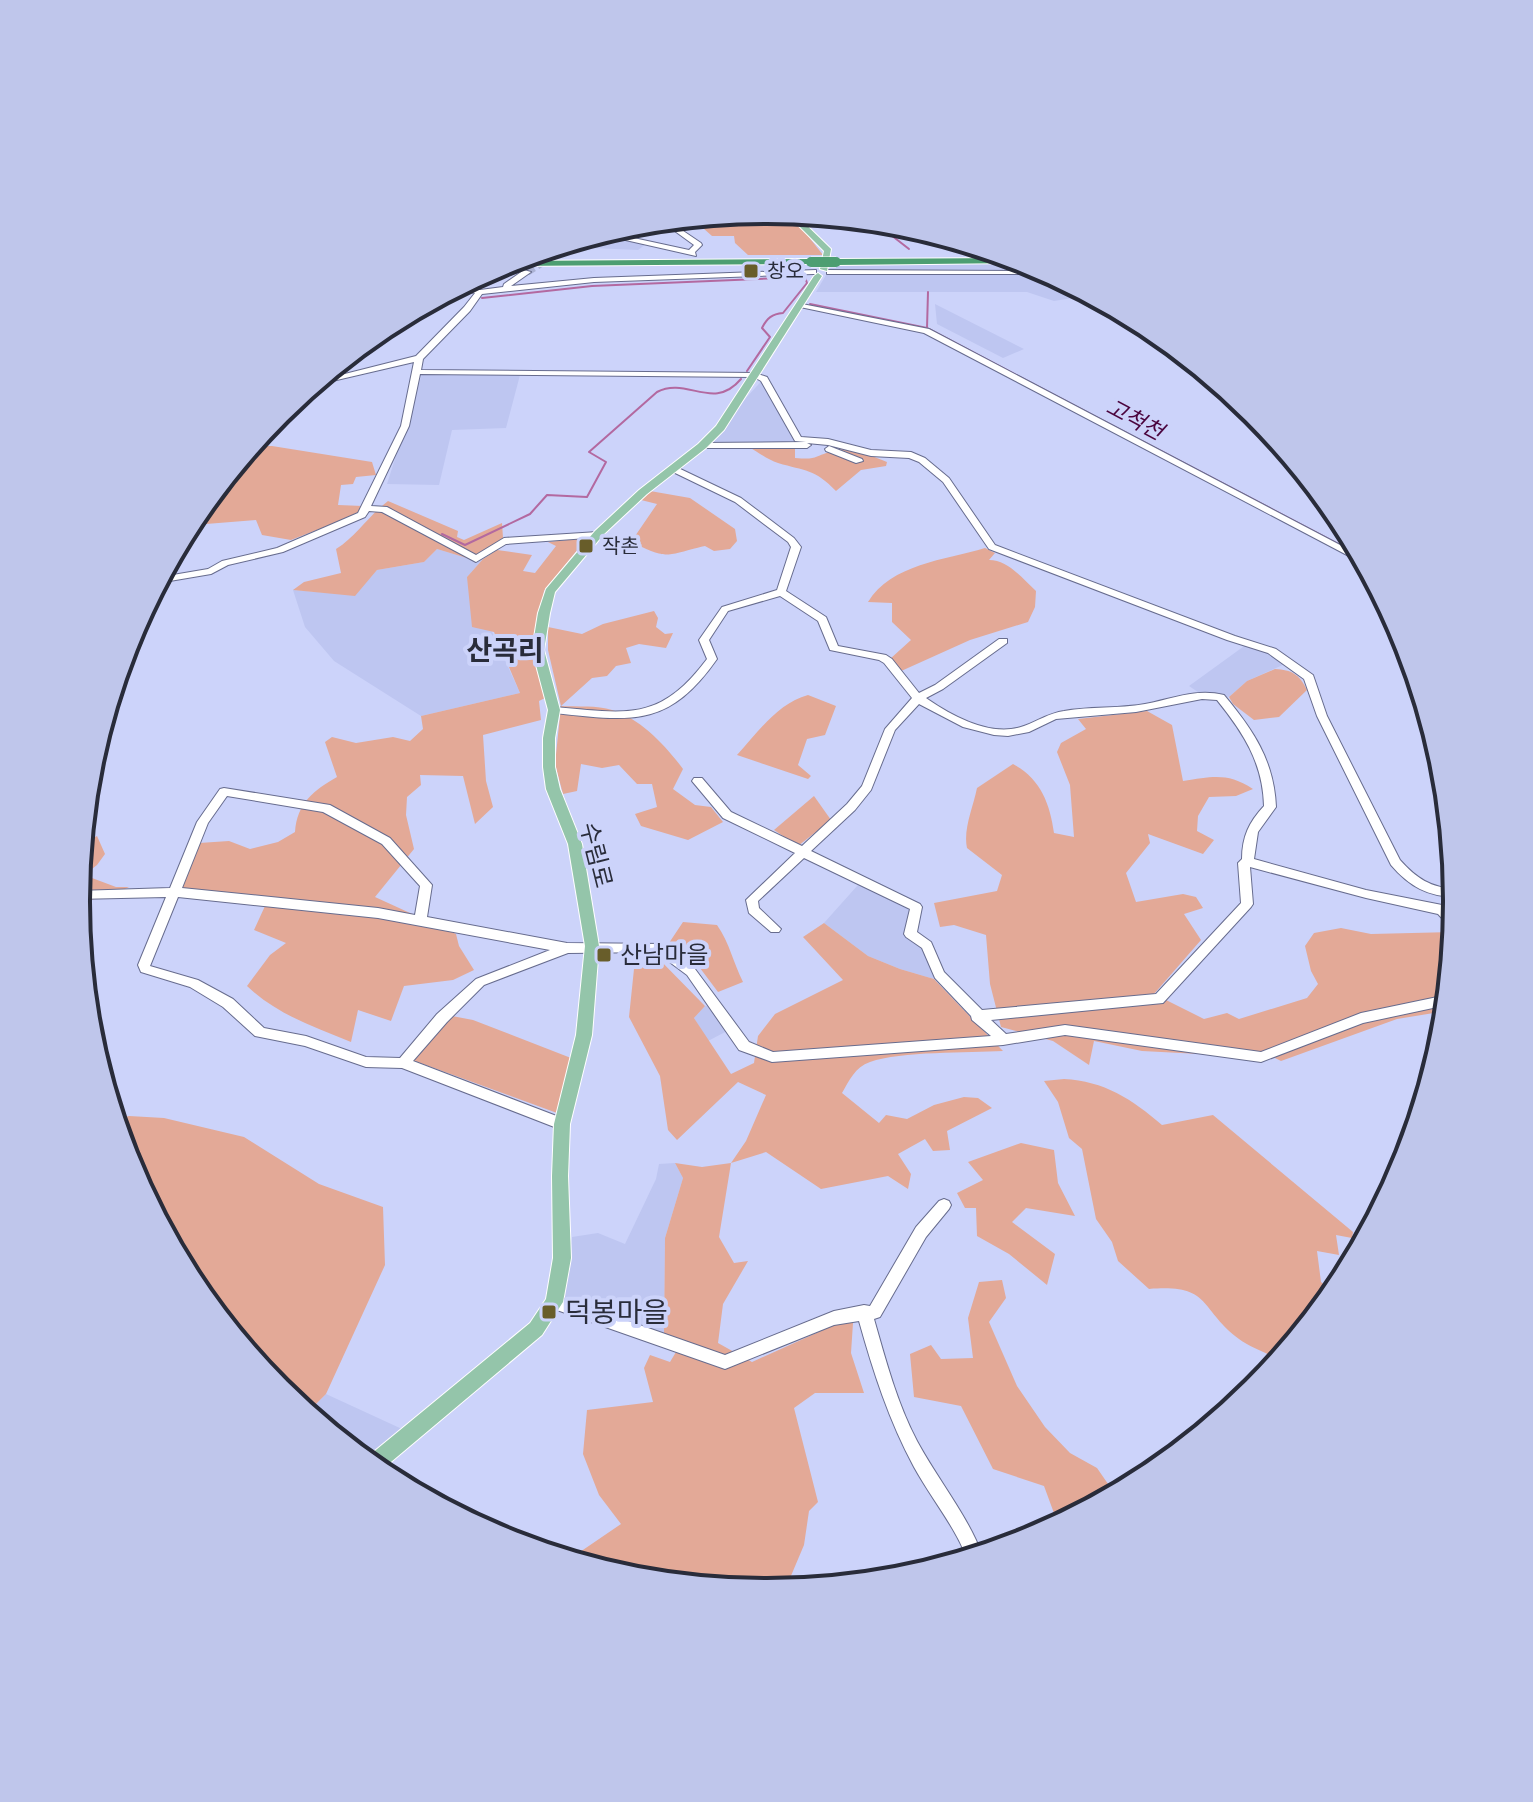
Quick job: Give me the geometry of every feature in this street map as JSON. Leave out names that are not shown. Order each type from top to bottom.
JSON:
[{"type":"highway","points":[[569,254],[818,268]]},
{"type":"highway","points":[[540,264],[818,268],[836,260],[978,258]]},
{"type":"highway","points":[[550,260],[629,259]]},
{"type":"highway","points":[[836,260],[986,261]]},
{"type":"highway","points":[[527,269],[618,263]]},
{"type":"main road","points":[[806,226],[828,251],[818,268]]},
{"type":"main road","name":"수림로","points":[[383,1457],[536,1329],[554,1302],[562,1258],[562,1124],[584,1035],[591,987],[592,946],[575,844],[553,789],[549,767],[549,738],[554,710],[538,650],[550,591],[598,535],[643,492],[720,428],[800,305],[818,268]]},
{"type":"street","points":[[628,239],[692,253],[698,245],[677,230]]},
{"type":"street","points":[[474,291],[693,271],[818,268],[1015,272]]},
{"type":"street","points":[[507,290],[507,286],[527,272]]},
{"type":"street","points":[[337,378],[419,358],[480,292]]},
{"type":"street","points":[[800,305],[926,331],[1345,551]]},
{"type":"street","points":[[176,572],[211,571],[225,563],[280,550],[362,515],[405,426],[419,358]]},
{"type":"street","points":[[418,372],[755,375],[764,379],[795,437],[853,451],[911,455],[922,460],[946,480],[992,547],[1231,638],[1261,646],[1294,664],[1309,677],[1322,716],[1395,862],[1411,880],[1425,889],[1443,893]]},
{"type":"street","points":[[702,446],[827,444],[859,461]]},
{"type":"street","points":[[674,469],[738,500],[791,540],[796,547],[781,592]]},
{"type":"street","points":[[366,508],[384,509],[476,559],[504,541],[598,535]]},
{"type":"street","points":[[781,592],[822,619],[834,648],[882,657],[918,698],[963,724],[996,731],[1021,731],[1056,716],[1125,712],[1206,694],[1220,697],[1264,758],[1271,783],[1270,807],[1256,822],[1247,840],[1248,862],[1443,911]]},
{"type":"street","points":[[554,710],[631,717],[681,698],[712,659],[704,640],[725,609],[781,592]]},
{"type":"street","points":[[775,929],[753,910],[752,900],[799,852],[835,822],[867,787],[890,729],[918,698],[939,687],[1003,641]]},
{"type":"street","points":[[698,781],[727,815],[916,907],[910,934],[927,945],[939,975],[1003,1040]]},
{"type":"street","points":[[420,921],[426,885],[386,841],[326,808],[224,792],[203,822],[144,965],[145,969],[194,983],[228,1003],[260,1032],[306,1041],[366,1062],[403,1063],[562,1124]]},
{"type":"street","points":[[977,1016],[1159,999],[1247,904],[1244,863]]},
{"type":"street","points":[[90,895],[175,892],[378,913],[567,948],[659,947],[691,972],[744,1046],[772,1057],[1003,1040],[1065,1030],[1261,1057],[1361,1018],[1435,1003]]},
{"type":"street","points":[[403,1063],[442,1018],[480,982],[567,948]]},
{"type":"street","points":[[554,1302],[725,1362],[834,1318],[875,1312],[921,1232],[944,1205]]},
{"type":"street","points":[[864,1312],[885,1390],[921,1464],[970,1546]]},
{"type":"shaded area","points":[[766,224],[801,226],[823,255],[748,255],[735,243],[734,236],[712,236],[703,228]]},
{"type":"shaded area","points":[[625,239],[646,244],[638,250],[591,248]]},
{"type":"shaded area","points":[[833,263],[994,264],[1073,298],[1054,301],[1027,292],[816,292]]},
{"type":"shaded area","points":[[935,304],[1024,349],[1003,358],[937,324]]},
{"type":"shaded area","points":[[422,374],[520,375],[506,428],[452,430],[439,485],[387,484]]},
{"type":"shaded area","points":[[767,375],[798,443],[713,442],[746,398]]},
{"type":"shaded area","points":[[266,446],[372,462],[376,475],[356,477],[353,484],[341,485],[338,505],[363,506],[358,514],[291,540],[262,535],[256,520],[204,526]]},
{"type":"shaded area","points":[[749,447],[795,447],[795,458],[802,459],[846,449],[887,462],[886,466],[861,470],[836,491],[816,475],[774,462]]},
{"type":"shaded area","points":[[650,491],[690,498],[735,529],[737,541],[730,549],[714,551],[705,546],[675,554],[661,554],[631,542],[657,504],[641,500]]},
{"type":"shaded area","points":[[388,501],[458,531],[457,537],[464,540],[502,523],[503,538],[470,559],[437,549],[424,562],[377,570],[355,596],[293,590],[304,582],[341,573],[336,549]]},
{"type":"shaded area","points":[[587,538],[544,591],[534,655],[545,698],[539,701],[541,720],[483,735],[486,781],[493,807],[475,824],[463,776],[420,775],[421,785],[407,797],[406,815],[414,849],[375,897],[456,934],[459,946],[474,970],[453,980],[404,986],[391,1021],[358,1010],[351,1042],[296,1019],[258,996],[247,986],[270,955],[286,943],[254,930],[265,906],[173,886],[199,843],[229,841],[250,849],[278,842],[295,832],[299,813],[308,798],[337,777],[325,742],[332,737],[356,743],[393,737],[410,741],[423,729],[421,716],[520,693],[494,632],[472,627],[467,577],[483,559],[497,550],[532,555],[523,571],[535,573],[556,546],[548,542]]},
{"type":"shaded area","points":[[985,548],[995,553],[989,560],[1009,566],[1036,591],[1035,607],[1028,622],[970,640],[899,672],[890,659],[911,640],[892,622],[892,603],[868,602],[878,589],[905,571]]},
{"type":"shaded area","points":[[437,549],[470,559],[483,559],[467,577],[520,693],[421,716],[334,661],[305,627],[293,590],[355,595],[377,570],[424,562]]},
{"type":"shaded area","points":[[654,611],[658,618],[656,627],[665,634],[673,633],[666,648],[639,644],[626,648],[631,663],[616,666],[607,676],[592,678],[561,706],[548,650],[548,627],[582,634],[603,624]]},
{"type":"shaded area","points":[[1247,644],[1267,650],[1287,663],[1247,681],[1229,697],[1198,692],[1189,686]]},
{"type":"shaded area","points":[[1275,669],[1294,674],[1307,690],[1279,717],[1254,720],[1233,704],[1229,697],[1247,681]]},
{"type":"shaded area","points":[[808,695],[836,706],[825,735],[807,739],[798,765],[811,776],[808,779],[737,755],[778,711]]},
{"type":"shaded area","points":[[561,706],[606,708],[633,719],[660,742],[683,769],[673,789],[695,805],[711,807],[723,822],[688,840],[641,826],[635,814],[657,807],[652,784],[637,784],[619,765],[602,768],[581,764],[577,791],[563,794],[555,764]]},
{"type":"shaded area","points":[[1147,711],[1172,725],[1183,781],[1227,778],[1253,789],[1236,796],[1209,797],[1198,816],[1197,831],[1214,840],[1203,854],[1148,834],[1150,843],[1126,873],[1136,902],[1183,894],[1196,897],[1203,908],[1184,914],[1201,940],[1154,994],[1204,1019],[1227,1013],[1239,1019],[1307,998],[1318,984],[1311,971],[1305,946],[1314,933],[1341,928],[1371,934],[1442,932],[1433,1013],[1397,1019],[1281,1061],[1275,1058],[1142,1051],[1094,1041],[1089,1065],[1053,1041],[1001,1027],[990,984],[986,935],[954,925],[940,927],[934,903],[997,891],[1002,875],[967,848],[967,826],[977,788],[1013,764],[1030,776],[1042,792],[1054,833],[1074,837],[1070,785],[1057,752],[1061,743],[1086,729],[1078,719]]},
{"type":"shaded area","points":[[814,796],[831,820],[798,846],[774,830]]},
{"type":"shaded area","points":[[97,836],[105,854],[91,870],[91,857],[93,838]]},
{"type":"shaded area","points":[[91,877],[116,887],[129,887],[108,897],[90,900]]},
{"type":"shaded area","points":[[858,885],[913,907],[908,937],[926,947],[934,979],[868,956],[824,923]]},
{"type":"shaded area","points":[[683,922],[717,925],[743,982],[718,992],[700,968],[667,946]]},
{"type":"shaded area","points":[[824,923],[868,956],[934,979],[1003,1051],[883,1058],[865,1064],[850,1079],[842,1093],[879,1123],[886,1115],[907,1119],[934,1105],[964,1097],[978,1098],[992,1108],[947,1131],[950,1150],[933,1151],[925,1139],[898,1154],[911,1174],[908,1189],[888,1176],[821,1189],[766,1152],[731,1163],[746,1141],[766,1095],[738,1082],[677,1140],[668,1130],[660,1076],[629,1017],[634,969],[655,955],[705,1006],[694,1018],[731,1074],[754,1063],[758,1036],[775,1014],[843,980],[803,937]]},
{"type":"shaded area","points":[[711,1005],[729,1030],[708,1041],[694,1018],[705,1006]]},
{"type":"shaded area","points":[[452,1016],[473,1020],[571,1058],[557,1113],[412,1060]]},
{"type":"shaded area","points":[[1064,1079],[1092,1083],[1117,1093],[1162,1125],[1213,1115],[1353,1232],[1352,1238],[1336,1235],[1339,1255],[1317,1251],[1324,1284],[1268,1354],[1239,1339],[1194,1294],[1169,1288],[1149,1289],[1118,1261],[1112,1242],[1096,1219],[1082,1149],[1069,1138],[1058,1102],[1044,1081]]},
{"type":"shaded area","points":[[126,1117],[164,1118],[244,1137],[319,1184],[383,1207],[385,1265],[326,1394],[315,1405],[258,1347],[204,1277],[160,1200]]},
{"type":"shaded area","points":[[1021,1143],[1054,1150],[1058,1183],[1075,1216],[1026,1208],[1012,1222],[1055,1254],[1047,1285],[1009,1254],[977,1236],[976,1208],[965,1208],[957,1193],[983,1180],[968,1162]]},
{"type":"shaded area","points":[[675,1163],[683,1178],[665,1238],[664,1335],[562,1301],[572,1237],[598,1233],[625,1244],[656,1179],[659,1164]]},
{"type":"shaded area","points":[[675,1163],[702,1167],[731,1163],[719,1237],[734,1263],[748,1261],[723,1304],[718,1343],[752,1362],[843,1321],[853,1323],[851,1353],[864,1393],[815,1393],[794,1408],[818,1502],[809,1511],[804,1545],[791,1577],[678,1572],[581,1551],[621,1524],[599,1495],[583,1454],[587,1410],[653,1402],[644,1368],[650,1355],[670,1362],[682,1342],[664,1335],[665,1238],[683,1178]]},
{"type":"shaded area","points":[[1002,1280],[1006,1298],[989,1322],[1017,1386],[1045,1427],[1070,1453],[1097,1468],[1109,1485],[1054,1513],[1044,1486],[993,1469],[961,1406],[914,1397],[910,1354],[931,1345],[941,1359],[973,1358],[968,1318],[979,1282]]},
{"type":"shaded area","points":[[326,1394],[402,1429],[375,1452],[315,1405]]},
{"type":"waterway","points":[[892,236],[909,249]]},
{"type":"waterway","points":[[482,298],[592,286],[805,277],[807,283],[783,313],[768,319],[762,328],[770,337],[747,371]]},
{"type":"waterway","name":"고척천","points":[[927,328],[928,292]]},
{"type":"waterway","points":[[810,304],[927,328]]},
{"type":"waterway","name":"고척천","points":[[927,328],[1342,546]]},
{"type":"waterway","points":[[442,534],[465,545],[530,514],[547,495],[587,497],[606,462],[589,452],[657,392],[679,388],[720,393],[741,379]]},
{"type":"tunnel","points":[[527,272],[541,263]]},
{"type":"place","name":"창오","points":[[751,271]]},
{"type":"place","name":"작촌","points":[[586,546]]},
{"type":"place","name":"산남마을","points":[[604,955]]},
{"type":"place","name":"덕봉마을","points":[[549,1312]]},
{"type":"district","name":"산곡리","points":[[505,650]]}]
